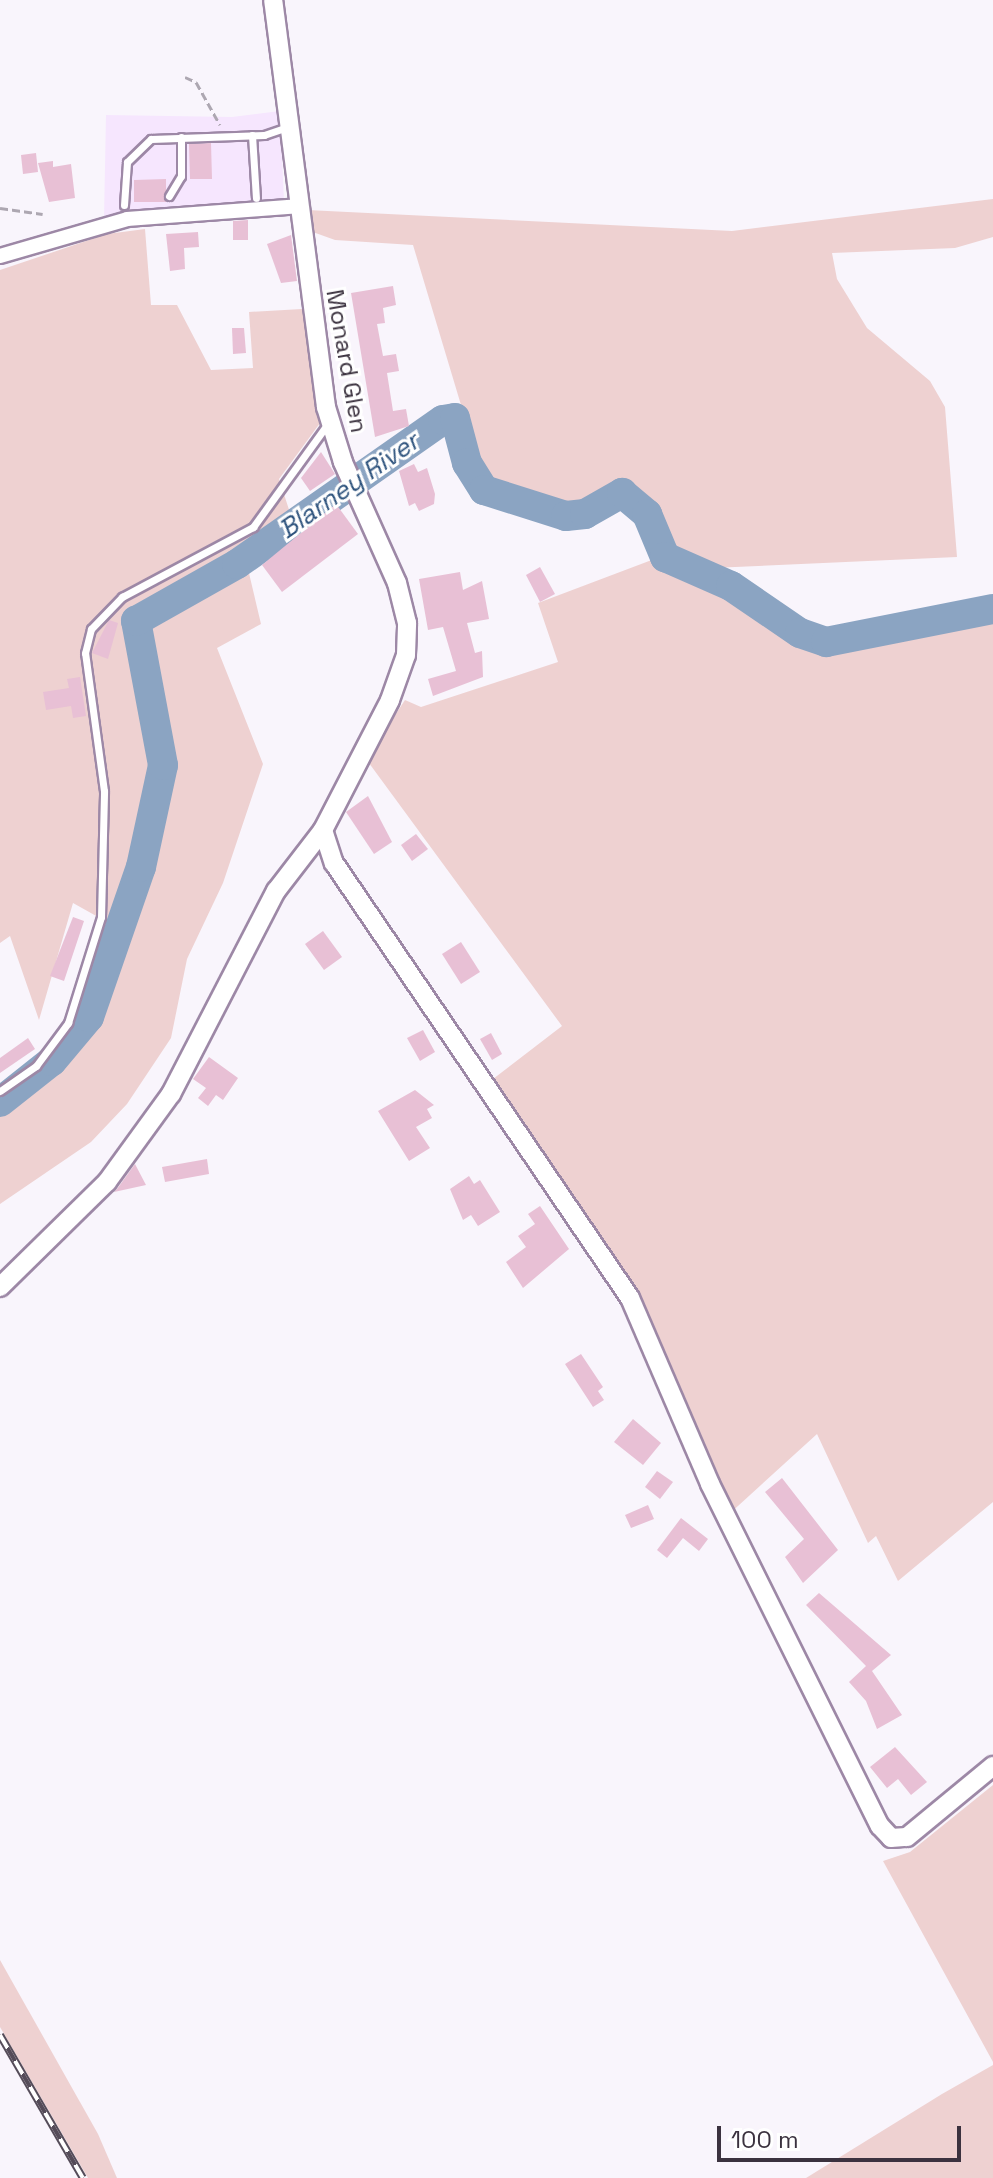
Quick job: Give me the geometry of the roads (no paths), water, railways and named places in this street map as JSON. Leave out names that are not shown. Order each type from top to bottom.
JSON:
[{"type":"street","name":"Monard Glen","points":[[0,1287],[107,1182],[171,1094],[276,891],[323,830],[390,700],[406,655],[406,614],[343,462],[330,420],[298,206],[273,0]]},
{"type":"street","points":[[0,256],[127,219],[298,206]]},
{"type":"street","points":[[323,830],[334,863],[630,1298],[710,1484],[880,1826],[891,1838],[907,1837],[993,1766]]},
{"type":"lane","points":[[124,205],[123,178],[133,153],[151,139],[252,135],[289,127]]},
{"type":"lane","points":[[252,135],[256,198]]},
{"type":"lane","points":[[169,196],[181,176],[181,137]]},
{"type":"lane","points":[[0,1091],[36,1066],[68,1023],[101,917],[104,791],[86,663],[91,629],[122,597],[253,527],[330,420]]},
{"type":"waterway","name":"Blarney River","points":[[0,1102],[52,1061],[89,1017],[141,867],[163,765],[136,621],[237,564],[443,420],[455,418],[467,463],[484,490],[566,516],[585,514],[622,493],[647,514],[665,557],[731,586],[800,633],[826,642],[993,609]]},
{"type":"railway","points":[[0,2035],[83,2178]]}]
